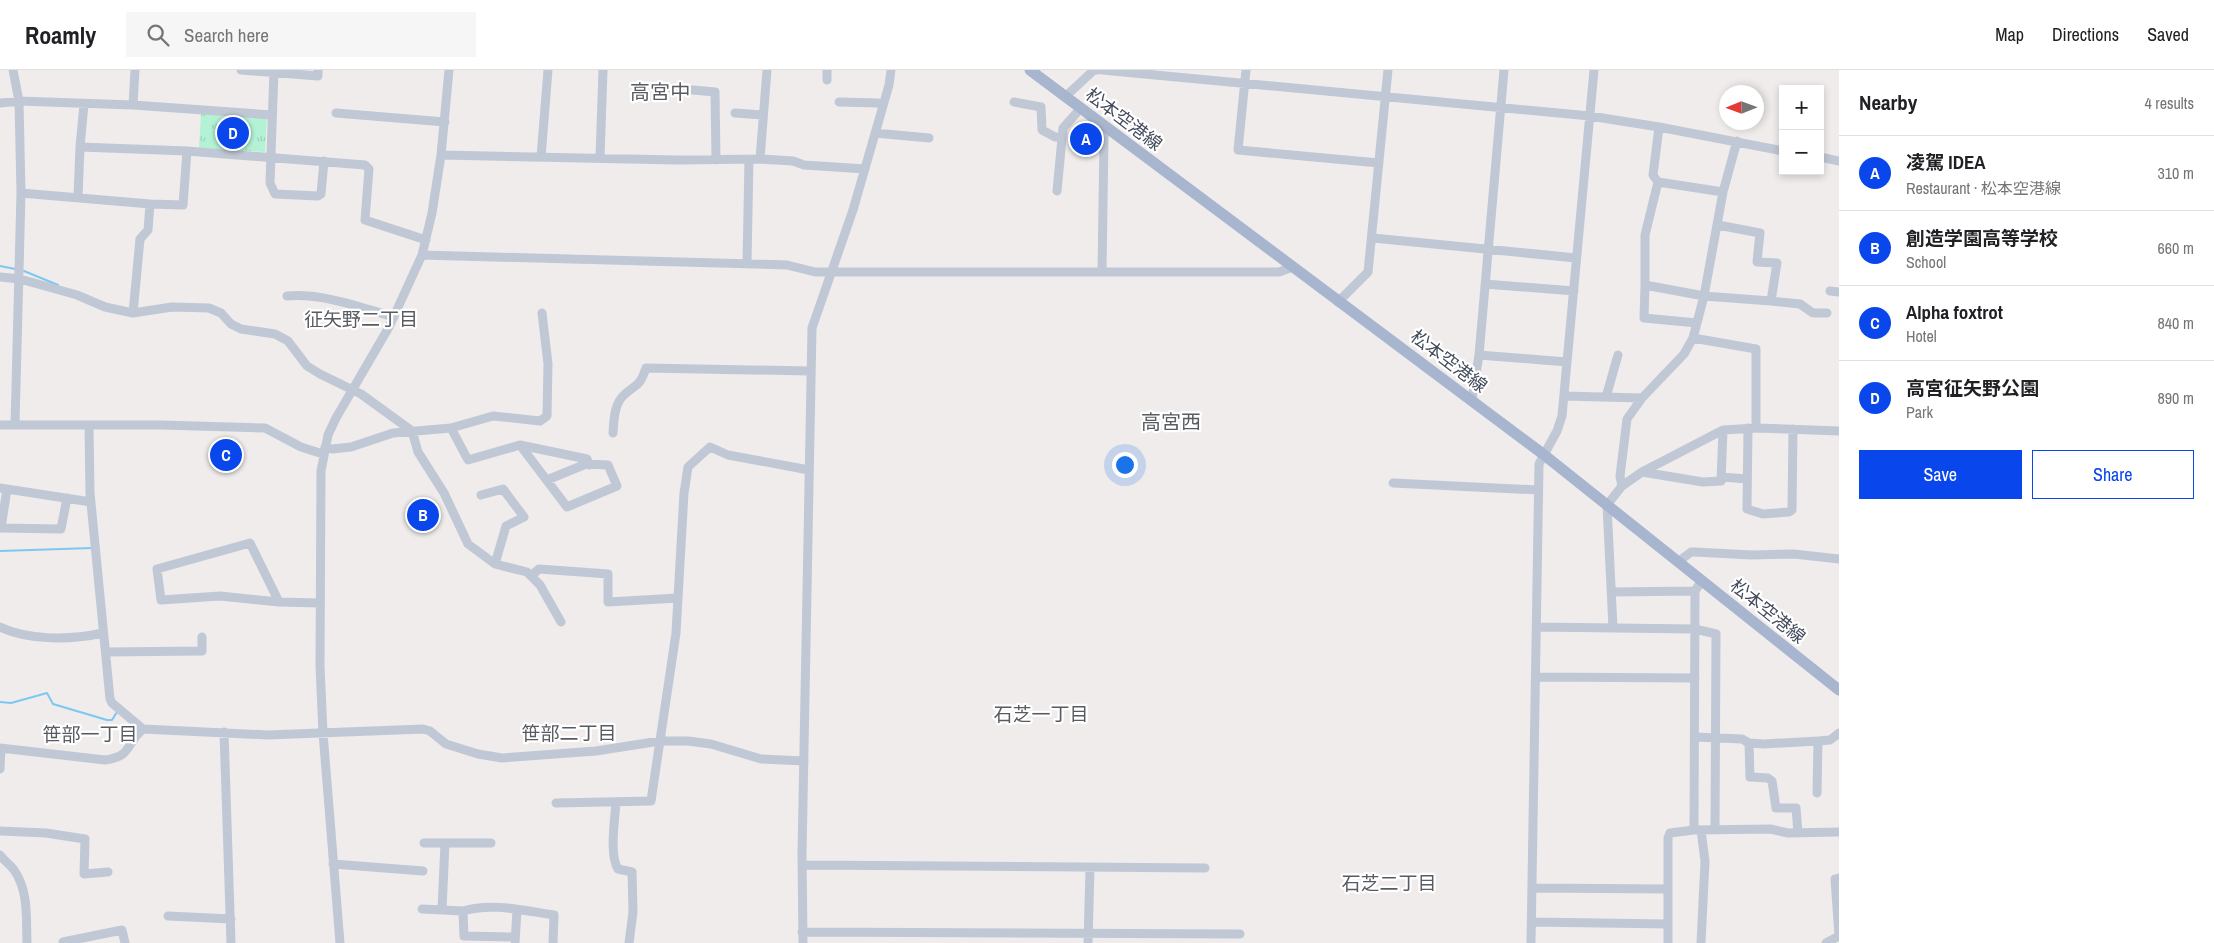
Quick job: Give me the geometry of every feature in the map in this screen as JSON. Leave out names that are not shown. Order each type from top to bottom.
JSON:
[{"type":"main road","name":"松本空港線","points":[[1030,70],[1338,302],[1472,399],[1839,690]]},
{"type":"street","points":[[13,70],[19,101],[21,193],[15,425]]},
{"type":"street","points":[[133,105],[135,70]]},
{"type":"street","points":[[241,70],[274,71],[318,76],[318,70]]},
{"type":"street","points":[[340,943],[323,733],[320,489],[324,450],[336,418],[394,317],[422,255],[441,155],[449,70]]},
{"type":"street","points":[[541,157],[548,70]]},
{"type":"street","points":[[600,158],[603,70]]},
{"type":"street","points":[[760,159],[767,70]]},
{"type":"street","points":[[827,70],[827,80]]},
{"type":"street","points":[[802,943],[812,328],[865,169],[891,70]]},
{"type":"street","points":[[1066,96],[1094,70],[1100,70],[1590,116],[1659,126],[1779,150]]},
{"type":"street","points":[[1246,70],[1238,150],[1379,163]]},
{"type":"street","points":[[1338,302],[1368,272],[1373,238],[1388,70]]},
{"type":"street","points":[[1472,399],[1479,356],[1504,70]]},
{"type":"street","points":[[1531,943],[1539,464],[1557,431],[1562,416],[1594,70]]},
{"type":"street","points":[[274,71],[270,183],[275,194],[320,194],[324,161]]},
{"type":"street","points":[[671,88],[715,92],[716,160]]},
{"type":"street","points":[[0,103],[19,101],[133,105],[272,115]]},
{"type":"street","points":[[839,102],[878,103]]},
{"type":"street","points":[[1014,102],[1041,107],[1042,130],[1054,137],[1062,137]]},
{"type":"street","points":[[78,197],[84,104]]},
{"type":"street","points":[[1058,191],[1063,128],[1081,108]]},
{"type":"street","points":[[336,113],[445,122]]},
{"type":"street","points":[[735,113],[763,115]]},
{"type":"street","points":[[1659,126],[1654,175],[1658,182],[1645,235],[1644,318],[1697,323]]},
{"type":"street","points":[[1102,272],[1104,137],[1106,128]]},
{"type":"street","points":[[876,133],[929,138]]},
{"type":"street","points":[[1622,486],[1620,476],[1628,419],[1642,398],[1684,354],[1693,338],[1704,296],[1723,192],[1737,141]]},
{"type":"street","points":[[80,147],[187,151],[365,165],[369,169],[365,220],[426,240]]},
{"type":"street","points":[[21,193],[183,205],[187,151]]},
{"type":"street","points":[[441,155],[716,160],[760,159],[793,161],[804,165],[865,169]]},
{"type":"street","points":[[747,263],[749,159]]},
{"type":"street","points":[[1824,159],[1839,161]]},
{"type":"street","points":[[1658,182],[1723,192]]},
{"type":"street","points":[[133,313],[140,239],[148,230],[150,204]]},
{"type":"street","points":[[1718,225],[1760,233],[1756,262],[1777,264],[1771,301]]},
{"type":"street","points":[[1373,238],[1576,258]]},
{"type":"street","points":[[422,255],[747,263],[787,265],[815,272],[1279,272],[1292,266]]},
{"type":"street","points":[[0,277],[20,280],[76,295],[105,307],[133,313],[172,307],[209,308],[221,313],[231,324],[241,329],[274,334],[288,341],[307,366],[352,390],[412,431],[418,452],[444,493],[468,544],[494,564],[527,572],[545,592],[561,622]]},
{"type":"street","points":[[1485,284],[1574,291]]},
{"type":"street","points":[[1645,285],[1704,296],[1800,304],[1813,313],[1828,312]]},
{"type":"street","points":[[287,296],[298,295],[331,300],[394,317]]},
{"type":"street","points":[[0,425],[161,425],[264,428],[301,446],[324,450],[351,447],[393,433],[451,428],[493,416],[540,421],[547,416],[548,364],[542,314]]},
{"type":"street","points":[[1693,338],[1756,349],[1747,479],[1747,509],[1763,514],[1789,512],[1792,510],[1793,429]]},
{"type":"street","points":[[1606,397],[1618,355]]},
{"type":"street","points":[[1479,356],[1567,362]]},
{"type":"street","points":[[612,433],[616,406],[623,395],[637,386],[646,368],[810,371]]},
{"type":"street","points":[[1564,396],[1642,398]]},
{"type":"street","points":[[89,426],[91,502],[110,699],[112,703],[143,729],[268,735],[423,729],[430,731],[446,744],[478,754],[502,758],[596,751],[660,741],[688,741],[711,744],[761,759],[804,761]]},
{"type":"street","points":[[451,428],[468,460],[520,445],[587,458],[589,465]]},
{"type":"street","points":[[1613,628],[1608,506],[1622,486],[1642,472],[1722,430],[1752,428],[1839,431]]},
{"type":"street","points":[[1642,472],[1703,482],[1721,481],[1722,430]]},
{"type":"street","points":[[520,445],[567,507],[617,486],[608,465],[589,465],[547,480]]},
{"type":"street","points":[[556,803],[651,801],[676,633],[684,493],[688,467],[710,447],[728,455],[809,470]]},
{"type":"street","points":[[1722,477],[1747,479]]},
{"type":"street","points":[[1393,483],[1538,490]]},
{"type":"street","points":[[67,498],[61,529],[1,528],[3,489],[67,498],[91,502]]},
{"type":"street","points":[[481,495],[503,489],[524,517],[506,526],[494,564]]},
{"type":"street","points":[[279,602],[250,542],[157,569],[161,600],[220,596],[279,602],[320,603]]},
{"type":"street","points":[[1678,562],[1691,552],[1751,555],[1794,554],[1839,559]]},
{"type":"street","points":[[531,576],[539,569],[608,574],[608,602],[678,598]]},
{"type":"street","points":[[1701,943],[1704,861],[1698,830],[1694,737],[1694,629],[1695,591],[1702,580]]},
{"type":"street","points":[[1611,592],[1695,591]]},
{"type":"street","points":[[0,627],[11,632],[38,637],[86,636],[103,633]]},
{"type":"street","points":[[1536,627],[1694,629],[1716,634],[1715,830]]},
{"type":"street","points":[[106,652],[202,651],[202,637]]},
{"type":"street","points":[[1536,677],[1694,678]]},
{"type":"street","points":[[0,770],[1,748],[105,760],[119,758],[127,751],[143,729]]},
{"type":"street","points":[[224,732],[231,943]]},
{"type":"street","points":[[1694,737],[1742,738],[1748,743],[1764,744],[1830,740],[1839,733]]},
{"type":"street","points":[[1817,793],[1818,741]]},
{"type":"street","points":[[1748,743],[1750,777],[1768,778],[1772,781],[1776,808],[1796,808],[1798,833]]},
{"type":"street","points":[[616,802],[615,864],[618,869],[632,872],[633,912],[629,943]]},
{"type":"street","points":[[1668,943],[1668,838],[1670,833],[1698,830],[1770,829],[1798,833],[1839,832]]},
{"type":"street","points":[[0,831],[46,833],[85,839],[84,874],[108,872]]},
{"type":"street","points":[[424,843],[492,843]]},
{"type":"street","points":[[442,910],[445,843]]},
{"type":"street","points":[[0,856],[13,869],[20,882],[25,900],[26,943]]},
{"type":"street","points":[[333,864],[423,871]]},
{"type":"street","points":[[802,865],[1205,868]]},
{"type":"street","points":[[1088,943],[1090,868]]},
{"type":"street","points":[[1826,943],[1839,936],[1835,879],[1839,878]]},
{"type":"street","points":[[1532,888],[1668,889]]},
{"type":"street","points":[[422,909],[463,911],[476,907],[554,915],[553,943]]},
{"type":"street","points":[[463,911],[464,936],[515,940],[517,910]]},
{"type":"street","points":[[168,916],[231,919]]},
{"type":"street","points":[[1532,922],[1668,924]]},
{"type":"street","points":[[59,942],[122,930],[126,943]]},
{"type":"street","points":[[802,932],[1089,933],[1181,938],[1240,934]]},
{"type":"street","points":[[59,942],[74,943]]},
{"type":"green space","points":[[201,113],[267,117],[265,152],[199,148]]},
{"type":"waterway","points":[[0,266],[15,269]]},
{"type":"waterway","points":[[24,271],[58,285]]},
{"type":"waterway","points":[[0,551],[92,548]]},
{"type":"waterway","points":[[0,702],[11,703],[47,693],[53,704],[107,720],[112,720],[117,712]]},
{"type":"place","name":"高宮征矢野公園","points":[[233,133]]},
{"type":"place","name":"凌駕 IDEA","points":[[1086,139]]},
{"type":"place","name":"Alpha foxtrot","points":[[226,455]]},
{"type":"place","name":"創造学園高等学校","points":[[423,515]]},
{"type":"district","name":"高宮中","points":[[660,91]]},
{"type":"district","name":"征矢野二丁目","points":[[361,319]]},
{"type":"district","name":"高宮西","points":[[1171,421]]},
{"type":"district","name":"石芝一丁目","points":[[1041,714]]},
{"type":"district","name":"笹部二丁目","points":[[569,733]]},
{"type":"district","name":"笹部一丁目","points":[[90,734]]},
{"type":"district","name":"石芝二丁目","points":[[1389,883]]}]
